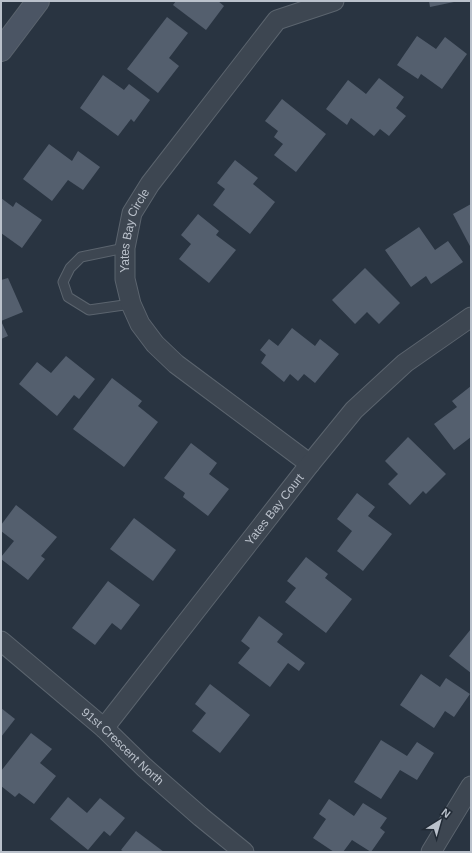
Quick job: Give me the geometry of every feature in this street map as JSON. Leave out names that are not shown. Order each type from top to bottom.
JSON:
[{"type":"main road","points":[[1,50],[38,1]]},
{"type":"street","name":"Yates Bay Circle","points":[[310,464],[176,364],[155,344],[140,324],[131,304],[125,279],[125,248],[132,213],[150,184],[277,20],[334,1]]},
{"type":"street","name":"Yates Bay Court","points":[[104,728],[310,464],[359,404],[406,363],[471,317]]},
{"type":"street","name":"91st Crescent North","points":[[1,641],[104,728],[144,767],[244,852]]},
{"type":"street","points":[[431,852],[471,786]]},
{"type":"lane","points":[[125,248],[81,257],[70,268],[63,282],[68,297],[89,310],[131,304]]},
{"type":"building","points":[[176,1],[218,1],[224,6],[206,30],[173,5]]},
{"type":"building","points":[[429,1],[454,1],[454,2],[430,7]]},
{"type":"building","points":[[167,17],[188,33],[169,58],[179,66],[158,93],[127,69]]},
{"type":"building","points":[[417,36],[436,49],[445,37],[467,54],[442,89],[421,74],[418,79],[397,65]]},
{"type":"building","points":[[103,75],[124,90],[129,84],[150,100],[134,122],[131,119],[118,136],[80,108]]},
{"type":"building","points":[[379,78],[404,97],[396,108],[406,116],[389,136],[380,129],[374,136],[351,118],[347,125],[326,109],[348,80],[366,94]]},
{"type":"building","points":[[282,99],[326,134],[296,172],[274,155],[283,144],[274,137],[278,131],[265,121]]},
{"type":"building","points":[[49,144],[72,161],[78,151],[100,167],[83,190],[68,180],[52,201],[23,179]]},
{"type":"building","points":[[235,160],[258,178],[253,184],[275,202],[250,234],[213,205],[225,189],[217,183]]},
{"type":"building","points":[[1,198],[13,207],[16,202],[42,220],[22,248],[1,233]]},
{"type":"building","points":[[471,204],[471,248],[453,214]]},
{"type":"building","points":[[198,214],[219,231],[216,235],[236,250],[209,283],[179,259],[191,244],[181,235]]},
{"type":"building","points":[[419,227],[435,250],[448,241],[463,262],[431,284],[426,276],[411,287],[385,250]]},
{"type":"building","points":[[365,268],[400,303],[379,324],[367,312],[355,324],[332,300]]},
{"type":"building","points":[[8,278],[23,312],[1,321],[1,280]]},
{"type":"building","points":[[1,321],[8,336],[1,339]]},
{"type":"building","points":[[292,328],[315,346],[320,339],[339,354],[315,383],[304,374],[298,381],[290,374],[284,382],[261,363],[266,355],[260,350],[269,339],[278,346]]},
{"type":"building","points":[[66,356],[95,379],[79,399],[74,395],[57,416],[19,384],[37,362],[51,373]]},
{"type":"building","points":[[112,378],[142,401],[138,406],[158,422],[124,467],[73,429]]},
{"type":"building","points":[[471,386],[471,437],[454,450],[434,424],[457,407],[452,401]]},
{"type":"building","points":[[408,437],[446,474],[426,494],[423,491],[410,505],[388,484],[398,474],[385,461]]},
{"type":"building","points":[[191,443],[217,463],[209,474],[229,489],[208,516],[183,497],[185,493],[164,478]]},
{"type":"building","points":[[357,493],[375,507],[368,516],[392,534],[363,571],[337,551],[352,531],[337,519]]},
{"type":"building","points":[[16,505],[57,537],[41,556],[45,559],[28,580],[1,559],[14,541],[1,531],[1,525]]},
{"type":"building","points":[[134,518],[176,550],[153,581],[110,549]]},
{"type":"building","points":[[306,557],[328,574],[325,578],[352,599],[326,633],[285,602],[296,588],[287,581]]},
{"type":"building","points":[[108,581],[140,605],[121,630],[112,623],[95,645],[72,628]]},
{"type":"building","points":[[259,616],[283,634],[277,642],[305,663],[299,671],[288,663],[270,687],[238,663],[250,648],[241,641]]},
{"type":"building","points":[[471,629],[471,673],[449,656]]},
{"type":"building","points":[[421,674],[440,687],[446,678],[470,694],[454,717],[445,711],[434,728],[400,705]]},
{"type":"building","points":[[210,684],[250,715],[220,753],[192,731],[206,713],[195,704]]},
{"type":"building","points":[[1,708],[15,719],[1,737]]},
{"type":"building","points":[[31,733],[52,749],[40,763],[56,776],[34,804],[19,793],[15,797],[1,786],[1,771]]},
{"type":"building","points":[[381,740],[407,756],[417,742],[434,753],[417,780],[400,770],[381,799],[354,782]]},
{"type":"building","points":[[68,797],[87,813],[100,798],[125,818],[110,836],[104,831],[88,850],[50,819]]},
{"type":"building","points":[[329,799],[354,816],[363,803],[387,818],[380,828],[385,832],[371,852],[352,840],[343,852],[334,852],[313,838],[326,819],[319,814]]},
{"type":"building","points":[[136,831],[164,852],[124,852],[121,850]]}]
